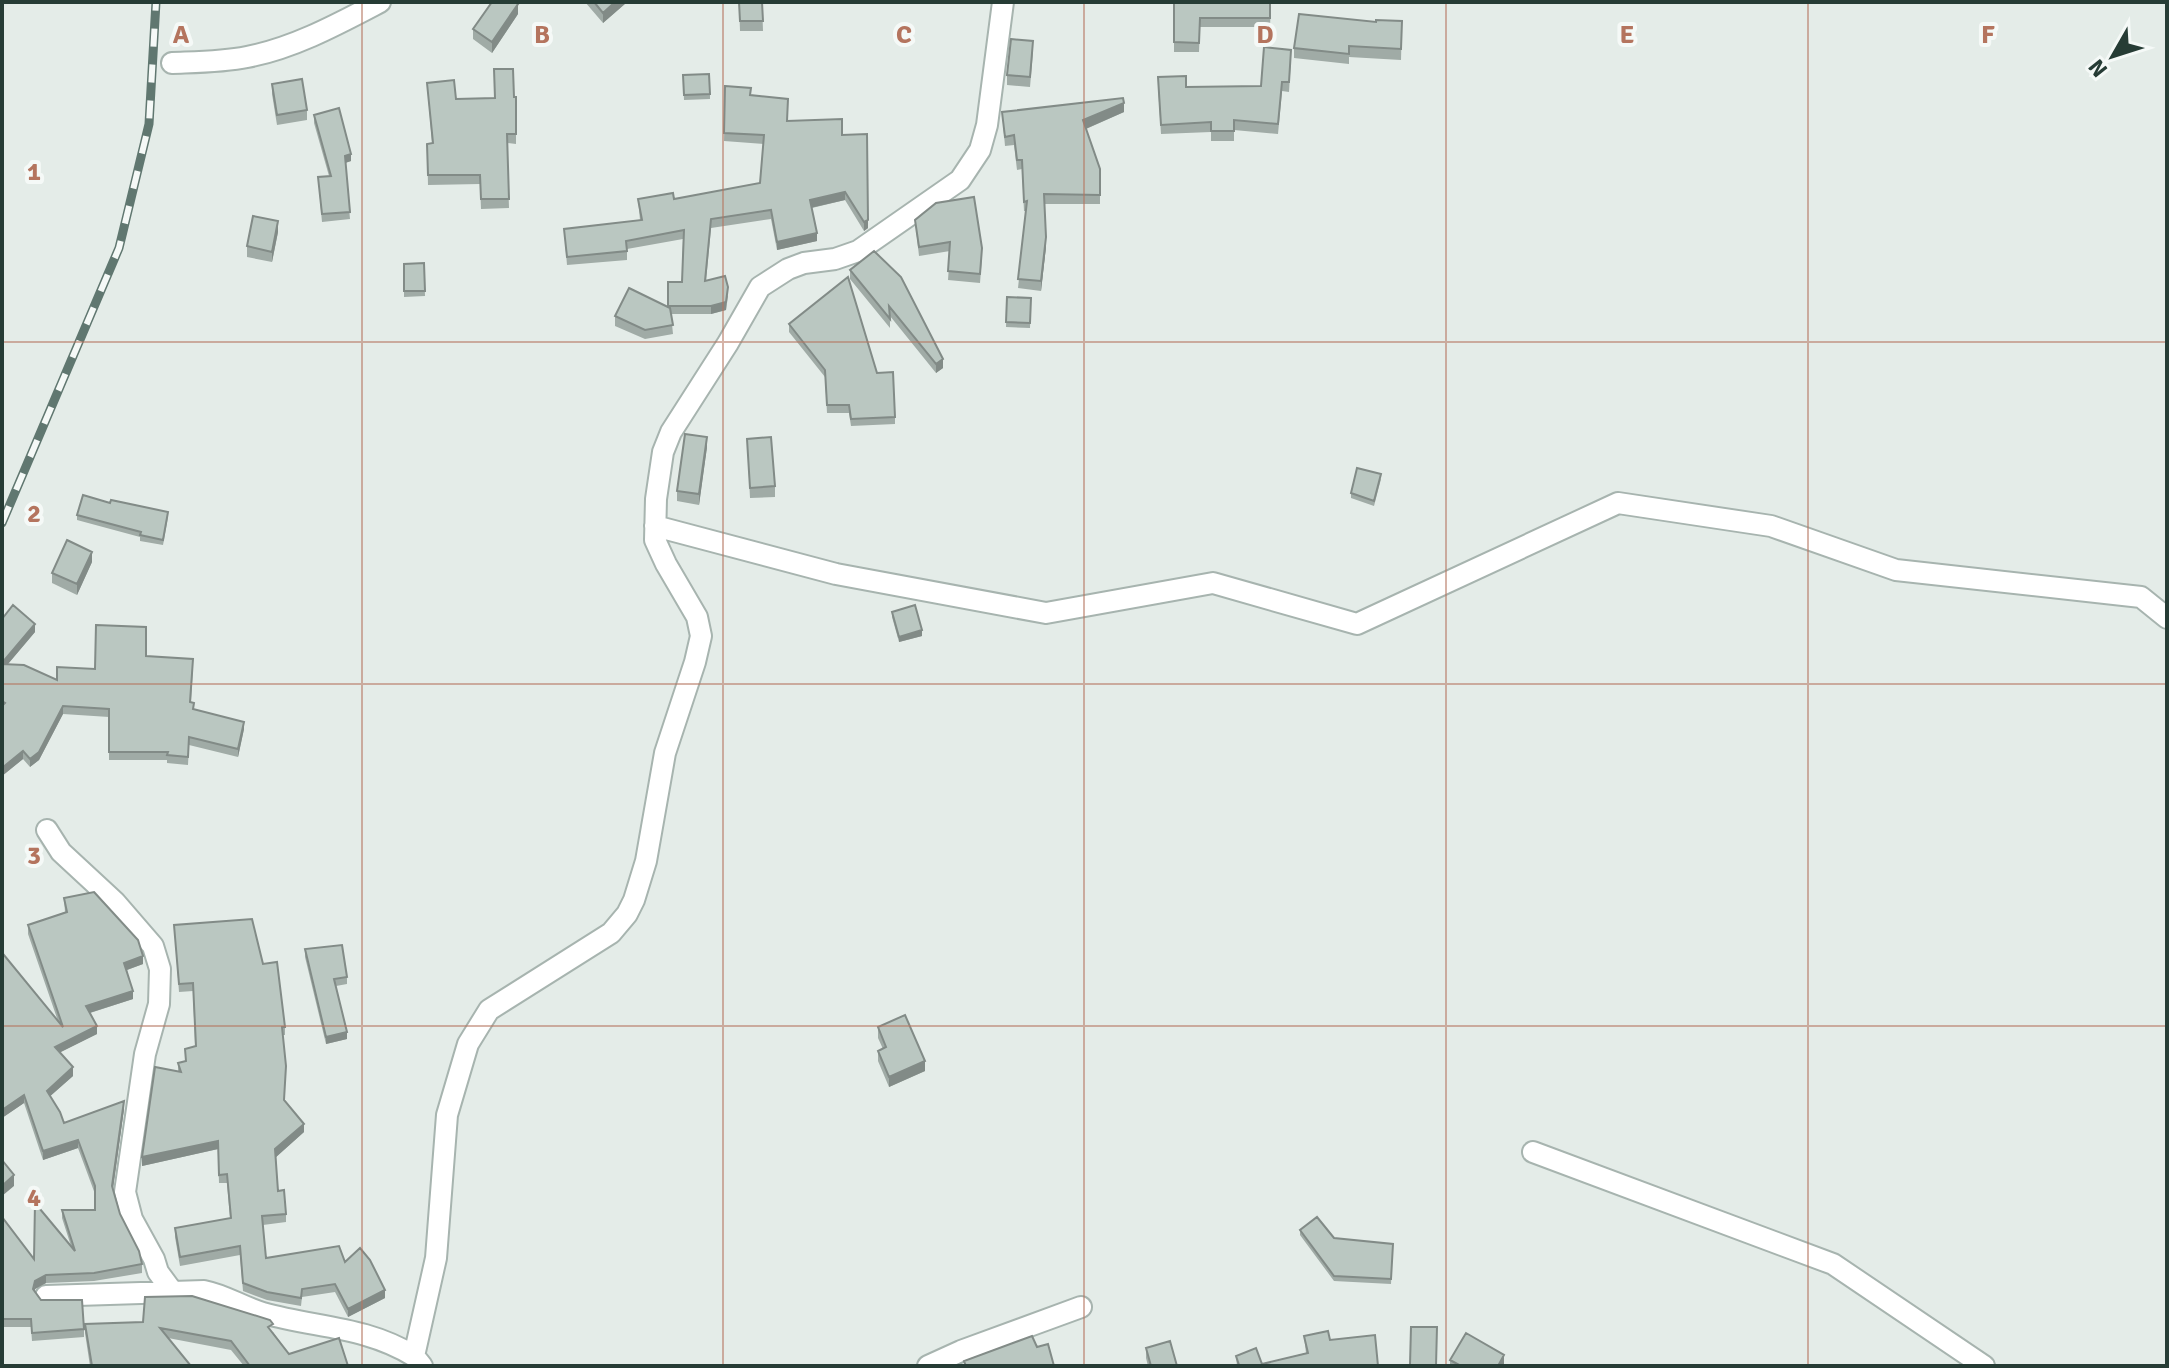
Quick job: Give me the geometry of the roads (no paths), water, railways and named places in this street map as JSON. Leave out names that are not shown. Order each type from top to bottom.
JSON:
[{"type":"street","points":[[172,63],[235,59],[271,52],[380,2]]},
{"type":"street","points":[[46,1296],[136,1295],[172,1291],[218,1294],[261,1313],[362,1332],[394,1344],[418,1361],[436,1258],[447,1115],[468,1044],[489,1010],[611,933],[634,900],[646,861],[665,753],[701,636],[697,617],[655,540],[663,452],[671,432],[760,287],[804,263],[835,259],[858,251],[960,180],[972,165],[987,125],[1003,2]]},
{"type":"street","points":[[655,526],[836,574],[1046,613],[1213,583],[1357,624],[1618,503],[1771,526],[1896,570],[2141,597],[2167,618]]},
{"type":"street","points":[[47,830],[61,852],[115,902],[153,946],[160,969],[159,1004],[145,1054],[125,1192],[132,1219],[158,1272],[172,1291]]},
{"type":"street","points":[[1533,1152],[1833,1264],[1984,1366]]},
{"type":"street","points":[[928,1366],[1081,1307]]},
{"type":"railway","points":[[2,523],[119,248],[149,124],[156,2]]}]
